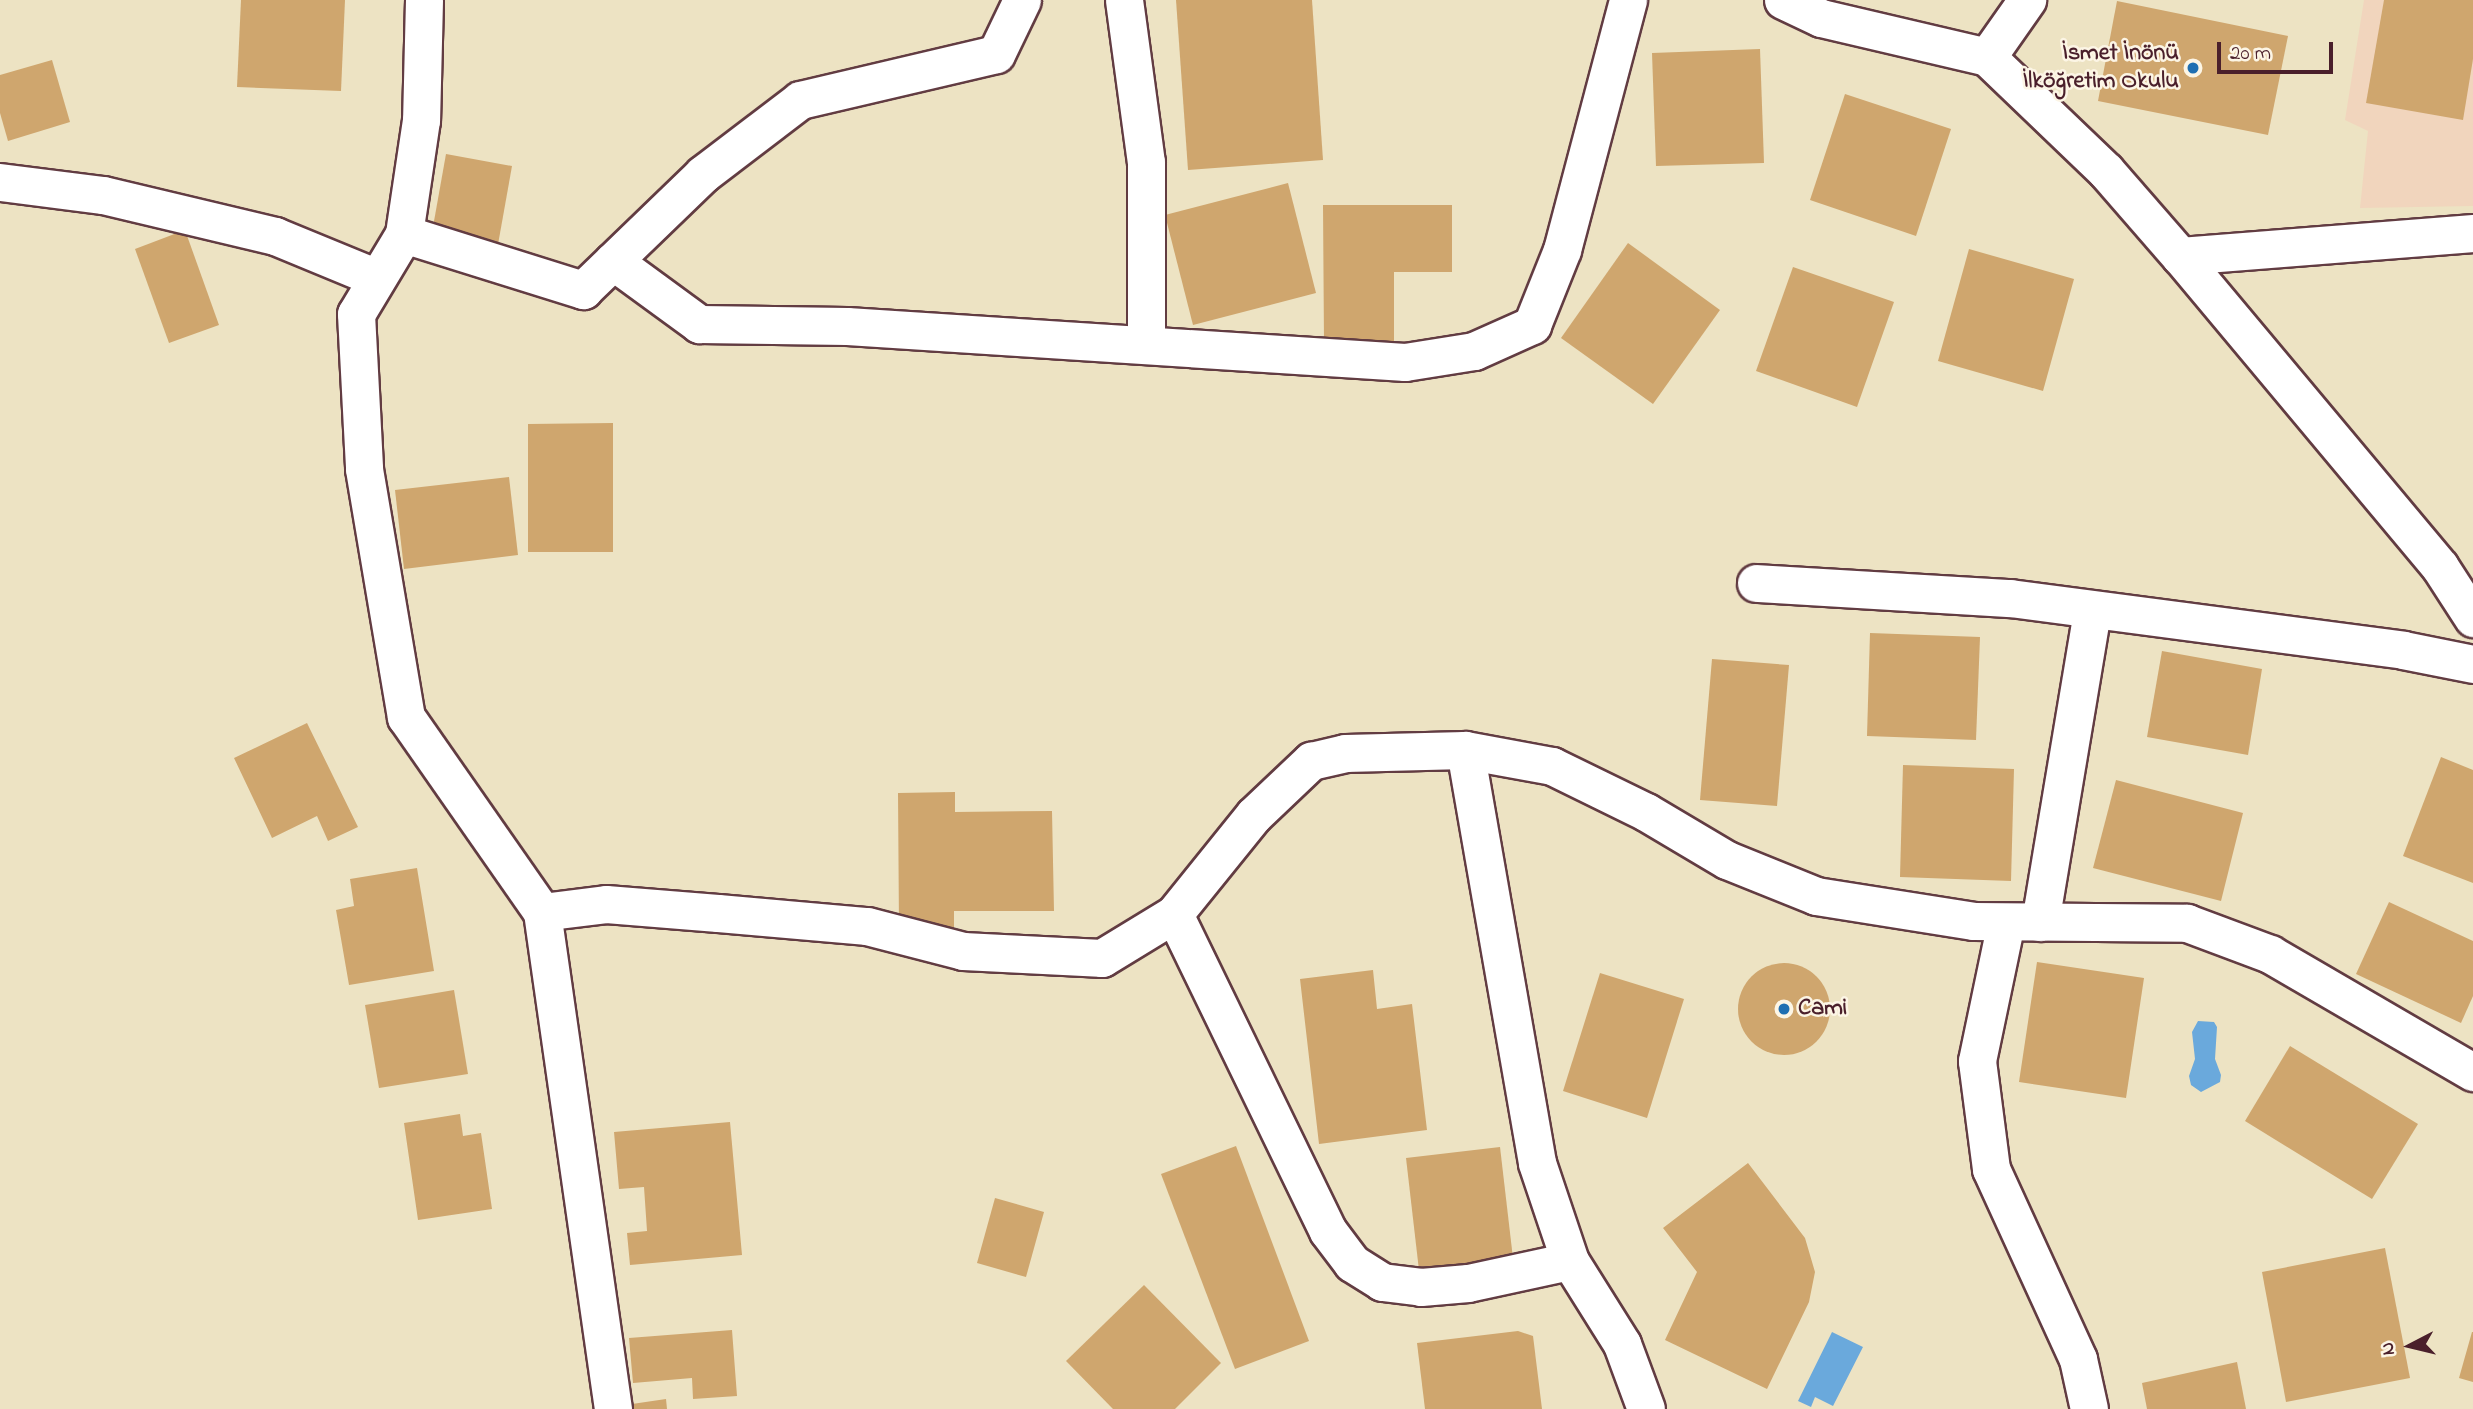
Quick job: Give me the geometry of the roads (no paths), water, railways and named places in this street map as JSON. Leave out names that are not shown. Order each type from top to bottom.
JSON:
[{"type":"street","points":[[424,0],[421,120],[404,234],[356,314],[364,469],[406,717],[542,912],[613,1409]]},
{"type":"street","points":[[404,234],[583,290],[703,174],[800,100],[996,54],[1022,0]]},
{"type":"street","points":[[1124,0],[1146,162],[1146,343]]},
{"type":"street","points":[[613,261],[699,324],[847,326],[1146,343],[1405,362],[1474,351],[1532,325],[1562,250],[1628,0]]},
{"type":"street","points":[[1783,0],[1821,18],[1987,57],[2106,171],[2180,256],[2440,567],[2473,618]]},
{"type":"street","points":[[1987,57],[2027,0]]},
{"type":"street","points":[[0,182],[103,195],[275,236],[377,278]]},
{"type":"street","points":[[2180,256],[2473,233]]},
{"type":"street","points":[[1756,583],[2010,598],[2403,650],[2473,664]]},
{"type":"street","points":[[2090,1409],[2078,1359],[1991,1169],[1978,1061],[2023,922],[2092,610]]},
{"type":"street","points":[[542,912],[606,904],[718,913],[867,926],[962,951],[1102,958],[1174,914],[1254,815],[1311,761],[1345,753],[1465,750],[1552,766],[1646,812],[1727,860],[1816,896],[1973,922],[2186,923],[2270,954],[2473,1072]]},
{"type":"street","points":[[1465,750],[1537,1163],[1570,1261],[1622,1344],[1647,1409]]},
{"type":"street","points":[[1174,914],[1328,1231],[1352,1263],[1382,1282],[1421,1287],[1468,1283],[1570,1261]]},
{"type":"water","points":[[2198,1021],[2214,1022],[2217,1027],[2215,1059],[2221,1075],[2220,1082],[2201,1092],[2191,1085],[2189,1076],[2195,1059],[2192,1032]]},
{"type":"water","points":[[1832,1332],[1863,1347],[1833,1406],[1815,1397],[1811,1407],[1798,1401]]},
{"type":"place","name":"İsmet İnönü İlköğretim Okulu","points":[[2193,68]]},
{"type":"place","name":"Cami","points":[[1784,1009]]}]
